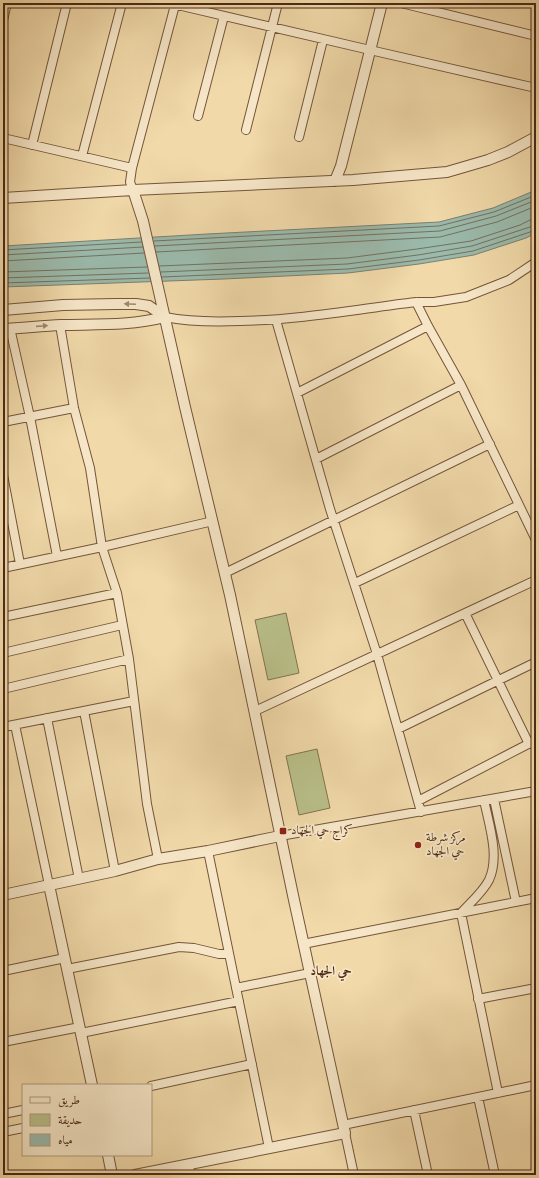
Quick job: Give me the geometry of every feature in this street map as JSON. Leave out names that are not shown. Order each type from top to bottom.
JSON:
[{"type":"street","points":[[3,20],[7,3]]},
{"type":"street","points":[[32,145],[67,3]]},
{"type":"street","points":[[82,156],[122,3]]},
{"type":"street","points":[[246,130],[278,3]]},
{"type":"street","points":[[335,181],[341,166],[382,3]]},
{"type":"street","points":[[401,3],[536,36]]},
{"type":"street","points":[[354,1175],[303,944],[225,573],[158,288],[144,221],[130,182],[132,168],[172,4],[536,88]]},
{"type":"street","points":[[198,116],[224,16]]},
{"type":"street","points":[[299,137],[323,40]]},
{"type":"street","points":[[3,198],[133,190],[335,181],[447,172],[488,160],[508,152],[536,137]]},
{"type":"street","points":[[3,138],[132,168]]},
{"type":"street","points":[[3,310],[63,305],[136,304],[149,306],[165,317],[183,321],[212,322],[276,320],[466,297],[509,280],[536,262]]},
{"type":"street","points":[[416,302],[461,385],[536,540]]},
{"type":"street","points":[[57,556],[30,416],[6,329],[60,325],[119,325],[146,322],[165,317]]},
{"type":"street","points":[[276,320],[334,520],[377,654],[421,812]]},
{"type":"street","points":[[60,325],[74,408],[90,468],[102,547],[117,593],[129,659],[147,804],[158,859]]},
{"type":"street","points":[[297,394],[428,326]]},
{"type":"street","points":[[316,459],[461,385]]},
{"type":"street","points":[[3,422],[74,408]]},
{"type":"street","points":[[225,573],[490,444]]},
{"type":"street","points":[[3,475],[20,564]]},
{"type":"street","points":[[355,583],[519,505]]},
{"type":"street","points":[[3,568],[213,521]]},
{"type":"street","points":[[255,711],[536,580]]},
{"type":"street","points":[[3,617],[117,593]]},
{"type":"street","points":[[418,801],[532,742],[498,680],[465,613]]},
{"type":"street","points":[[3,653],[122,625]]},
{"type":"street","points":[[3,689],[129,659]]},
{"type":"street","points":[[398,729],[536,662]]},
{"type":"street","points":[[3,727],[134,701]]},
{"type":"street","points":[[84,711],[115,871]]},
{"type":"street","points":[[47,718],[79,879]]},
{"type":"street","points":[[15,725],[92,1084]]},
{"type":"street","points":[[3,895],[115,871],[158,859],[208,852],[280,836],[536,791]]},
{"type":"street","points":[[494,799],[516,902]]},
{"type":"street","points":[[461,913],[483,889],[489,880],[492,867],[493,852],[484,800]]},
{"type":"street","points":[[208,852],[269,1148]]},
{"type":"street","points":[[303,944],[536,898]]},
{"type":"street","points":[[461,913],[498,1093]]},
{"type":"street","points":[[67,969],[179,947],[194,948],[220,954],[229,954]]},
{"type":"street","points":[[3,971],[65,958]]},
{"type":"street","points":[[236,988],[310,973]]},
{"type":"street","points":[[478,999],[536,988]]},
{"type":"street","points":[[3,1042],[81,1030],[239,1001]]},
{"type":"street","points":[[152,1086],[252,1064]]},
{"type":"street","points":[[135,1175],[269,1148],[414,1110],[536,1085]]},
{"type":"street","points":[[478,1097],[495,1175]]},
{"type":"street","points":[[3,1114],[22,1110]]},
{"type":"street","points":[[414,1110],[428,1175]]},
{"type":"street","points":[[3,1132],[22,1128]]},
{"type":"street","points":[[108,1156],[112,1175]]},
{"type":"street","points":[[188,1164],[191,1175]]},
{"type":"green space","points":[[286,613],[299,673],[268,680],[255,620]]},
{"type":"green space","points":[[317,749],[330,808],[299,815],[286,756]]},
{"type":"water","points":[[536,190],[536,233],[526,238],[474,255],[348,273],[3,287],[3,246],[439,222],[493,208]]},
{"type":"place","name":"كراج حي الجهاد","points":[[283,831]]},
{"type":"place","name":"مركز شرطة حي الجهاد","points":[[418,845]]},
{"type":"district","name":"حي الجهاد","points":[[331,972]]}]
